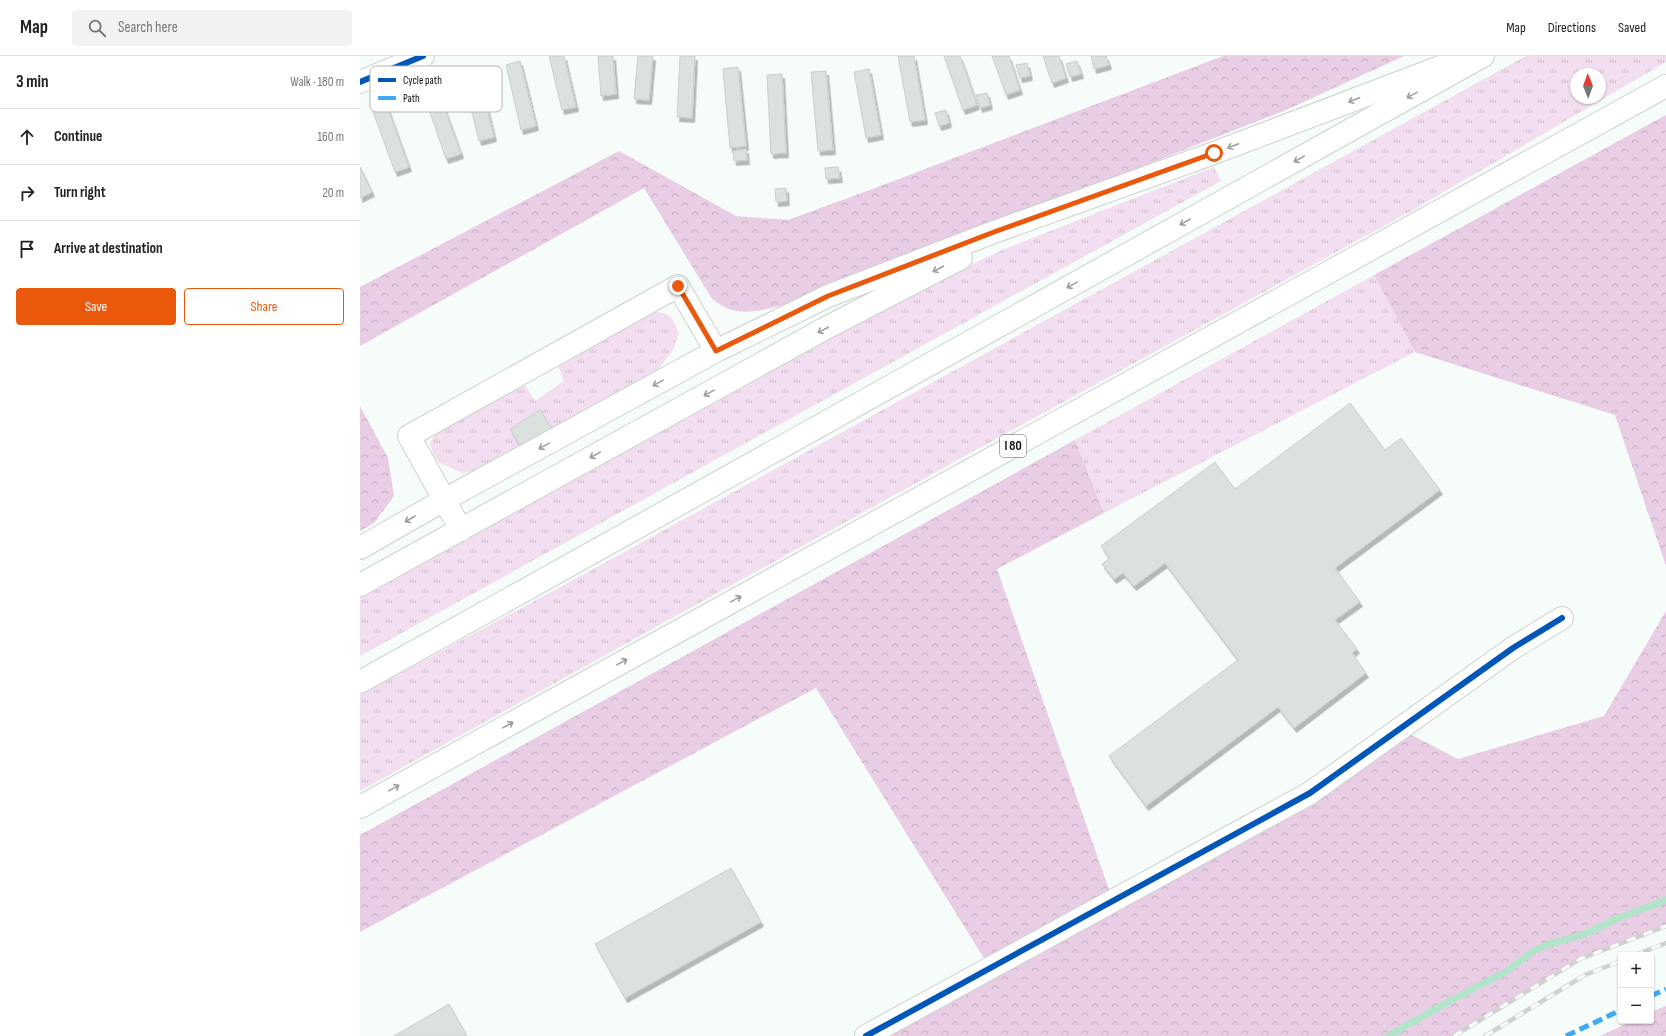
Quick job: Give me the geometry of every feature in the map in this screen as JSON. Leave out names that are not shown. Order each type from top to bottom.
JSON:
[{"type":"main road","points":[[399,66],[423,56]]},
{"type":"main road","points":[[360,548],[444,500],[716,351],[828,296],[994,232],[1214,153],[1469,56]]},
{"type":"main road","points":[[360,682],[1483,56]]},
{"type":"main road","points":[[360,82],[370,78]]},
{"type":"main road","name":"I 80","points":[[360,807],[1666,86]]},
{"type":"main road","points":[[360,585],[817,333],[958,259],[1114,189]]},
{"type":"main road","points":[[461,530],[409,436],[678,286],[716,351]]},
{"type":"main road","points":[[866,1036],[1310,793],[1513,648],[1562,618]]},
{"type":"green space","points":[[1223,56],[1404,56],[1286,110],[795,302],[764,310],[748,312],[732,310],[724,307],[712,299],[644,188],[360,346],[360,287],[619,151],[736,216],[788,220]]},
{"type":"green space","points":[[1526,56],[1666,56],[1666,62],[1606,97],[1606,68],[1570,68],[1570,104],[1594,104],[1413,210],[360,791],[360,695],[577,578]]},
{"type":"green space","points":[[1666,115],[1666,566],[1615,415],[1415,352],[1374,275]]},
{"type":"green space","points":[[1214,167],[1221,181],[360,656],[360,596],[611,459],[815,342],[905,296],[1002,250]]},
{"type":"green space","points":[[1374,275],[1415,352],[1104,513],[1075,440]]},
{"type":"green space","points":[[652,311],[663,313],[670,317],[679,333],[673,350],[658,370],[553,430],[540,410],[510,429],[522,449],[494,466],[463,473],[442,464],[434,457],[430,443],[439,427],[521,379],[535,401],[564,381],[556,360]]},
{"type":"green space","points":[[360,406],[388,458],[394,496],[374,523],[360,531]]},
{"type":"green space","points":[[1075,440],[1104,513],[997,569],[1113,901],[1400,729],[1458,759],[1604,716],[1666,611],[1666,926],[1580,959],[1454,1036],[866,1036],[990,968],[816,688],[360,932],[360,835]]},
{"type":"green space","points":[[1666,1006],[1666,1036],[1600,1036],[1626,1024],[1654,1024],[1654,1011]]},
{"type":"building","points":[[549,56],[564,56],[576,107],[562,110]]},
{"type":"building","points":[[598,56],[613,56],[616,94],[601,96]]},
{"type":"building","points":[[638,56],[653,56],[649,100],[634,99]]},
{"type":"building","points":[[680,56],[695,56],[692,118],[677,117]]},
{"type":"building","points":[[898,56],[914,56],[925,120],[910,122]]},
{"type":"building","points":[[944,56],[960,56],[977,105],[963,110]]},
{"type":"building","points":[[992,56],[1009,56],[1020,90],[1006,95]]},
{"type":"building","points":[[1043,56],[1059,56],[1066,78],[1052,83]]},
{"type":"building","points":[[1091,56],[1106,56],[1109,65],[1094,69]]},
{"type":"building","points":[[520,61],[536,126],[521,130],[506,65]]},
{"type":"building","points":[[1077,61],[1081,74],[1070,77],[1066,64]]},
{"type":"building","points":[[1027,63],[1030,76],[1020,78],[1016,65]]},
{"type":"building","points":[[738,67],[746,146],[730,148],[723,69]]},
{"type":"building","points":[[869,69],[881,135],[866,138],[854,72]]},
{"type":"building","points":[[826,71],[833,150],[818,151],[811,72]]},
{"type":"building","points":[[782,74],[786,153],[771,154],[767,75]]},
{"type":"building","points":[[987,93],[990,105],[980,108],[976,95]]},
{"type":"building","points":[[946,110],[949,123],[939,126],[935,113]]},
{"type":"building","points":[[373,112],[389,112],[409,167],[395,172]]},
{"type":"building","points":[[430,112],[446,112],[461,154],[446,159]]},
{"type":"building","points":[[472,112],[488,112],[494,137],[479,141]]},
{"type":"building","points":[[746,149],[747,160],[734,161],[733,151]]},
{"type":"building","points":[[360,167],[372,192],[360,198]]},
{"type":"building","points":[[838,167],[840,178],[826,179],[825,168]]},
{"type":"building","points":[[786,188],[787,201],[776,202],[775,189]]},
{"type":"building","points":[[1350,403],[1385,450],[1401,438],[1440,490],[1335,568],[1360,602],[1335,620],[1357,649],[1352,653],[1366,673],[1294,728],[1278,707],[1146,806],[1109,756],[1238,660],[1165,563],[1134,586],[1123,573],[1114,579],[1102,564],[1110,558],[1101,546],[1215,462],[1235,489]]},
{"type":"building","points":[[540,410],[553,430],[522,449],[510,429]]},
{"type":"building","points":[[731,868],[761,922],[625,998],[595,944]]},
{"type":"building","points":[[449,1004],[467,1036],[394,1036]]},
{"type":"waterway","points":[[1388,1036],[1507,971],[1535,950],[1585,934],[1614,920],[1666,900]]},
{"type":"railway","points":[[1454,1036],[1580,959],[1666,926]]},
{"type":"railway","points":[[1643,952],[1666,943]]},
{"type":"railway","points":[[1485,1036],[1585,975],[1618,962]]},
{"type":"marked path","points":[[1654,995],[1666,989]]},
{"type":"marked path","points":[[1566,1036],[1618,1011]]},
{"type":"cycle path","points":[[399,66],[423,56]]},
{"type":"cycle path","points":[[360,82],[370,78]]},
{"type":"cycle path","points":[[866,1036],[1310,793],[1513,648],[1562,618]]},
{"type":"route","points":[[678,286],[716,351],[828,296],[994,232],[1214,153]]}]
